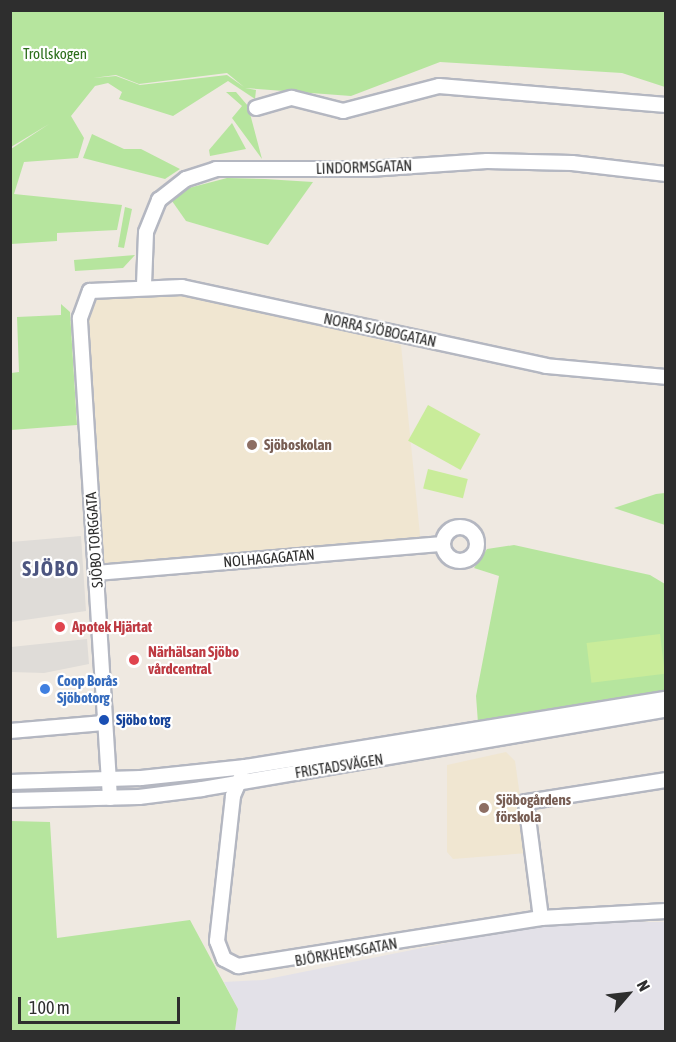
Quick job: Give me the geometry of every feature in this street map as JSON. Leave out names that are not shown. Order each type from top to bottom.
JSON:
[{"type":"street","points":[[256,108],[292,98],[343,111],[439,86],[666,105]]},
{"type":"street","name":"LINDORMSGATAN","points":[[144,285],[146,232],[159,200],[186,179],[216,169],[369,169],[487,161],[572,163],[666,174]]},
{"type":"street","name":"NORRA SJÖBOGATAN","points":[[94,288],[144,285],[204,291],[546,366],[666,377]]},
{"type":"street","name":"SJÖBO TORGGATA","points":[[94,288],[84,297],[80,318],[110,798]]},
{"type":"street","name":"NOLHAGAGATAN","points":[[96,573],[443,544]]},
{"type":"street","name":"FRISTADSVÄGEN","points":[[10,782],[108,779],[245,767],[666,699]]},
{"type":"street","name":"FRISTADSVÄGEN","points":[[10,800],[110,798],[238,782],[666,710]]},
{"type":"street","points":[[10,731],[104,723]]},
{"type":"street","name":"BJÖRKHEMSGATAN","points":[[245,767],[238,782],[217,940],[231,964],[253,968],[541,918],[666,911]]},
{"type":"street","points":[[541,918],[526,802],[666,780]]},
{"type":"shaded area","name":"Sjöboskolan","points":[[181,292],[401,345],[421,545],[99,571],[85,310],[95,294]]},
{"type":"shaded area","points":[[81,536],[86,611],[11,622],[11,542]]},
{"type":"shaded area","points":[[87,639],[89,664],[44,673],[11,672],[11,647]]},
{"type":"shaded area","name":"Sjöbogårdens förskola","points":[[506,752],[515,761],[528,853],[453,859],[447,852],[447,765]]},
{"type":"shaded area","points":[[551,922],[665,922],[665,1031],[235,1031],[238,1009],[224,982],[263,980]]},
{"type":"green space","name":"Trollskogen","points":[[11,11],[665,11],[665,87],[622,73],[440,62],[351,96],[245,88],[256,90],[255,99],[228,81],[173,116],[119,99],[122,92],[108,83],[95,86],[71,116],[84,138],[78,158],[24,162],[14,194],[122,205],[117,230],[57,233],[57,241],[11,244],[11,149],[49,124],[11,147]],"holes":[[[227,73],[244,87],[227,75],[140,85],[116,76],[93,78],[116,75],[139,84]]]},
{"type":"green space","points":[[226,92],[236,92],[248,106],[262,159],[232,118],[242,106]]},
{"type":"green space","points":[[232,123],[246,149],[210,156],[209,150]]},
{"type":"green space","points":[[92,134],[124,149],[141,149],[180,169],[165,179],[83,158]]},
{"type":"green space","points":[[227,178],[313,182],[268,245],[186,221],[172,201],[185,189]]},
{"type":"green space","points":[[125,207],[132,209],[124,248],[118,247]]},
{"type":"green space","points":[[135,255],[123,268],[75,271],[74,260]]},
{"type":"green space","points":[[61,304],[70,312],[77,425],[11,430],[11,373],[19,372],[17,317],[61,315]]},
{"type":"green space","points":[[428,405],[480,434],[461,470],[408,441]]},
{"type":"green space","points":[[428,469],[468,479],[463,498],[423,488]]},
{"type":"green space","points":[[665,493],[665,525],[614,508],[656,494]]},
{"type":"green space","points":[[514,545],[650,575],[665,584],[665,691],[478,723],[476,696],[499,576],[474,568],[487,549]]},
{"type":"green space","points":[[660,634],[665,674],[591,683],[587,643]]},
{"type":"green space","points":[[11,821],[50,822],[57,938],[190,920],[238,1009],[235,1031],[11,1031]]},
{"type":"place","name":"Sjöboskolan","points":[[252,445]]},
{"type":"place","name":"Apotek Hjärtat","points":[[60,627]]},
{"type":"place","name":"Närhälsan Sjöbo vårdcentral","points":[[134,660]]},
{"type":"place","name":"Coop Borås Sjöbotorg","points":[[45,689]]},
{"type":"place","name":"Sjöbo torg","points":[[104,720]]},
{"type":"place","name":"Sjöbogårdens förskola","points":[[484,808]]},
{"type":"district","name":"SJÖBO","points":[[51,568]]}]
